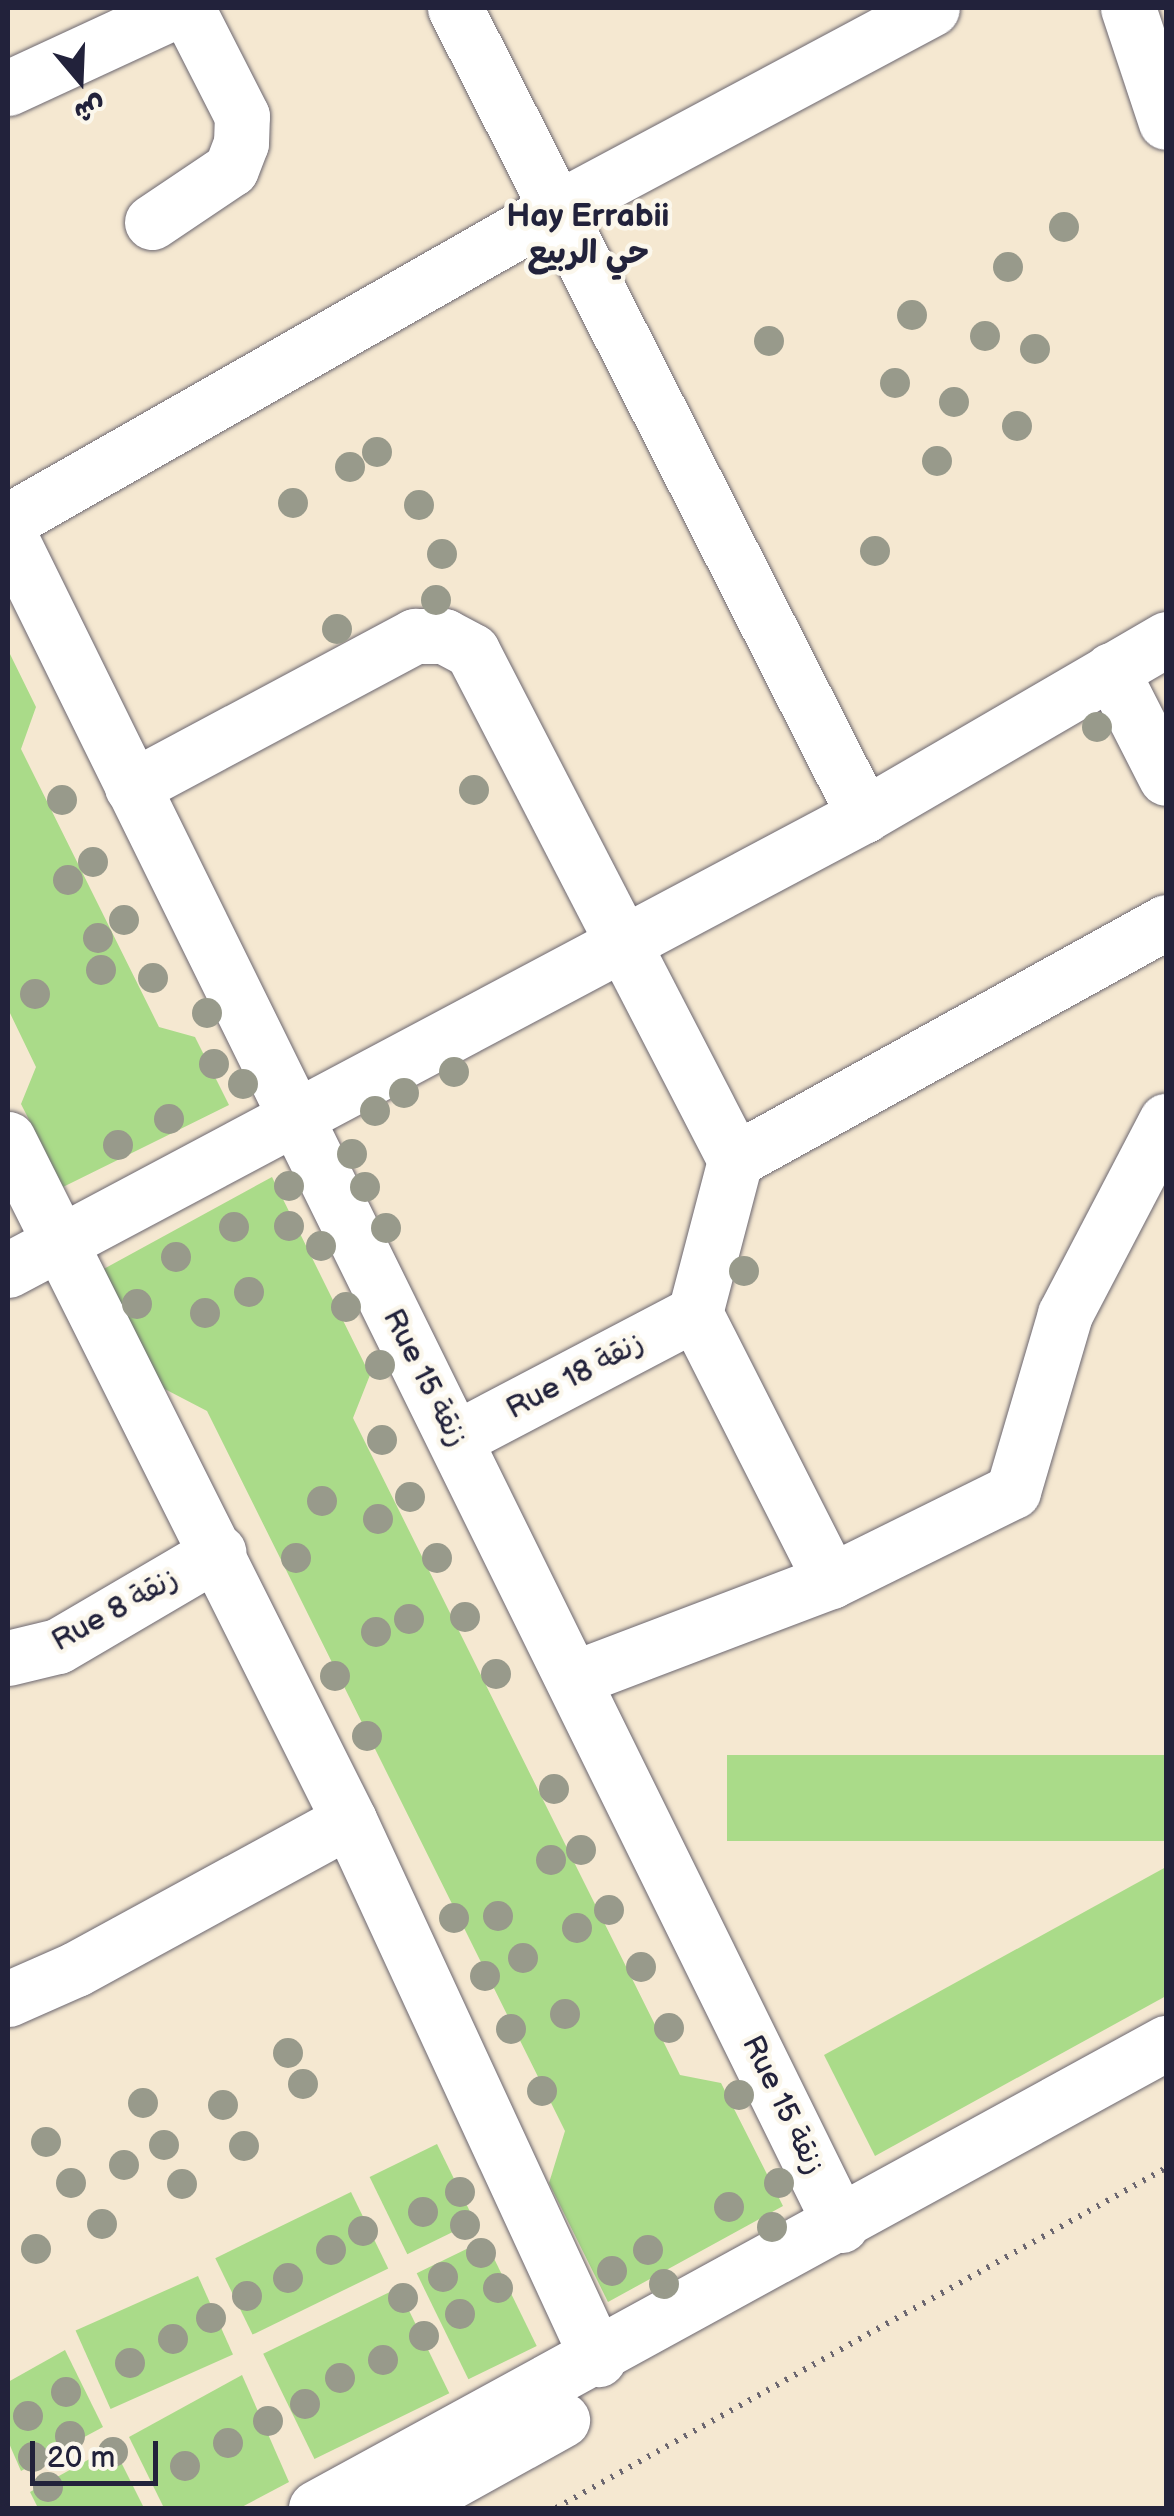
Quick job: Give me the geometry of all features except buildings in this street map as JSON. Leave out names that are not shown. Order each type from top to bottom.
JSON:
[{"type":"street","points":[[8,88],[184,8],[242,116],[241,143],[231,170],[152,222]]},
{"type":"street","points":[[455,8],[864,815]]},
{"type":"street","points":[[8,521],[556,208],[932,8]]},
{"type":"street","points":[[1128,8],[1166,122]]},
{"type":"street","name":"Rue 15 زنقة","points":[[8,533],[841,2224]]},
{"type":"street","points":[[132,787],[378,652],[415,636],[444,636],[472,651],[618,944],[735,1160],[695,1313],[831,1581]]},
{"type":"street","points":[[8,1270],[292,1114],[864,815],[1166,639]]},
{"type":"street","points":[[1111,670],[1166,778]]},
{"type":"street","points":[[735,1160],[1166,922]]},
{"type":"street","points":[[575,1678],[831,1581],[1013,1492],[1066,1314],[1166,1122]]},
{"type":"street","points":[[8,1139],[190,1514],[218,1552],[349,1820],[598,2359]]},
{"type":"street","name":"Rue 18 زنقة","points":[[455,1439],[695,1313]]},
{"type":"street","name":"Rue 8 زنقة","points":[[8,1658],[58,1646],[218,1552]]},
{"type":"street","points":[[8,1999],[76,1969],[349,1820]]},
{"type":"street","points":[[316,2508],[598,2359],[1166,2043]]},
{"type":"street","points":[[402,2508],[1166,2084]]},
{"type":"path","points":[[556,2508],[1166,2168]]},
{"type":"green space","points":[[8,650],[36,707],[21,749],[159,1027],[195,1037],[229,1105],[63,1187],[21,1104],[36,1067],[8,1009]]},
{"type":"green space","points":[[272,1177],[370,1375],[353,1418],[680,2075],[721,2083],[783,2206],[608,2302],[549,2183],[565,2131],[207,1411],[157,1385],[100,1271]]},
{"type":"green space","points":[[727,1755],[1166,1755],[1166,1841],[727,1841]]},
{"type":"green space","points":[[1166,1867],[1166,1996],[875,2156],[824,2055]]},
{"type":"green space","points":[[437,2144],[475,2221],[407,2254],[370,2177]]},
{"type":"green space","points":[[351,2192],[388,2268],[253,2335],[215,2258]]},
{"type":"green space","points":[[485,2240],[537,2346],[468,2379],[417,2273]]},
{"type":"green space","points":[[198,2276],[233,2355],[111,2409],[76,2331]]},
{"type":"green space","points":[[398,2288],[449,2393],[314,2459],[263,2354]]},
{"type":"green space","points":[[65,2350],[103,2427],[21,2471],[8,2441],[8,2382]]},
{"type":"green space","points":[[242,2375],[289,2482],[240,2508],[164,2508],[129,2437]]},
{"type":"green space","points":[[113,2446],[144,2508],[38,2508],[30,2492]]},
{"type":"district","name":"Hay Errabii حي الربيع","points":[[588,236]]}]
